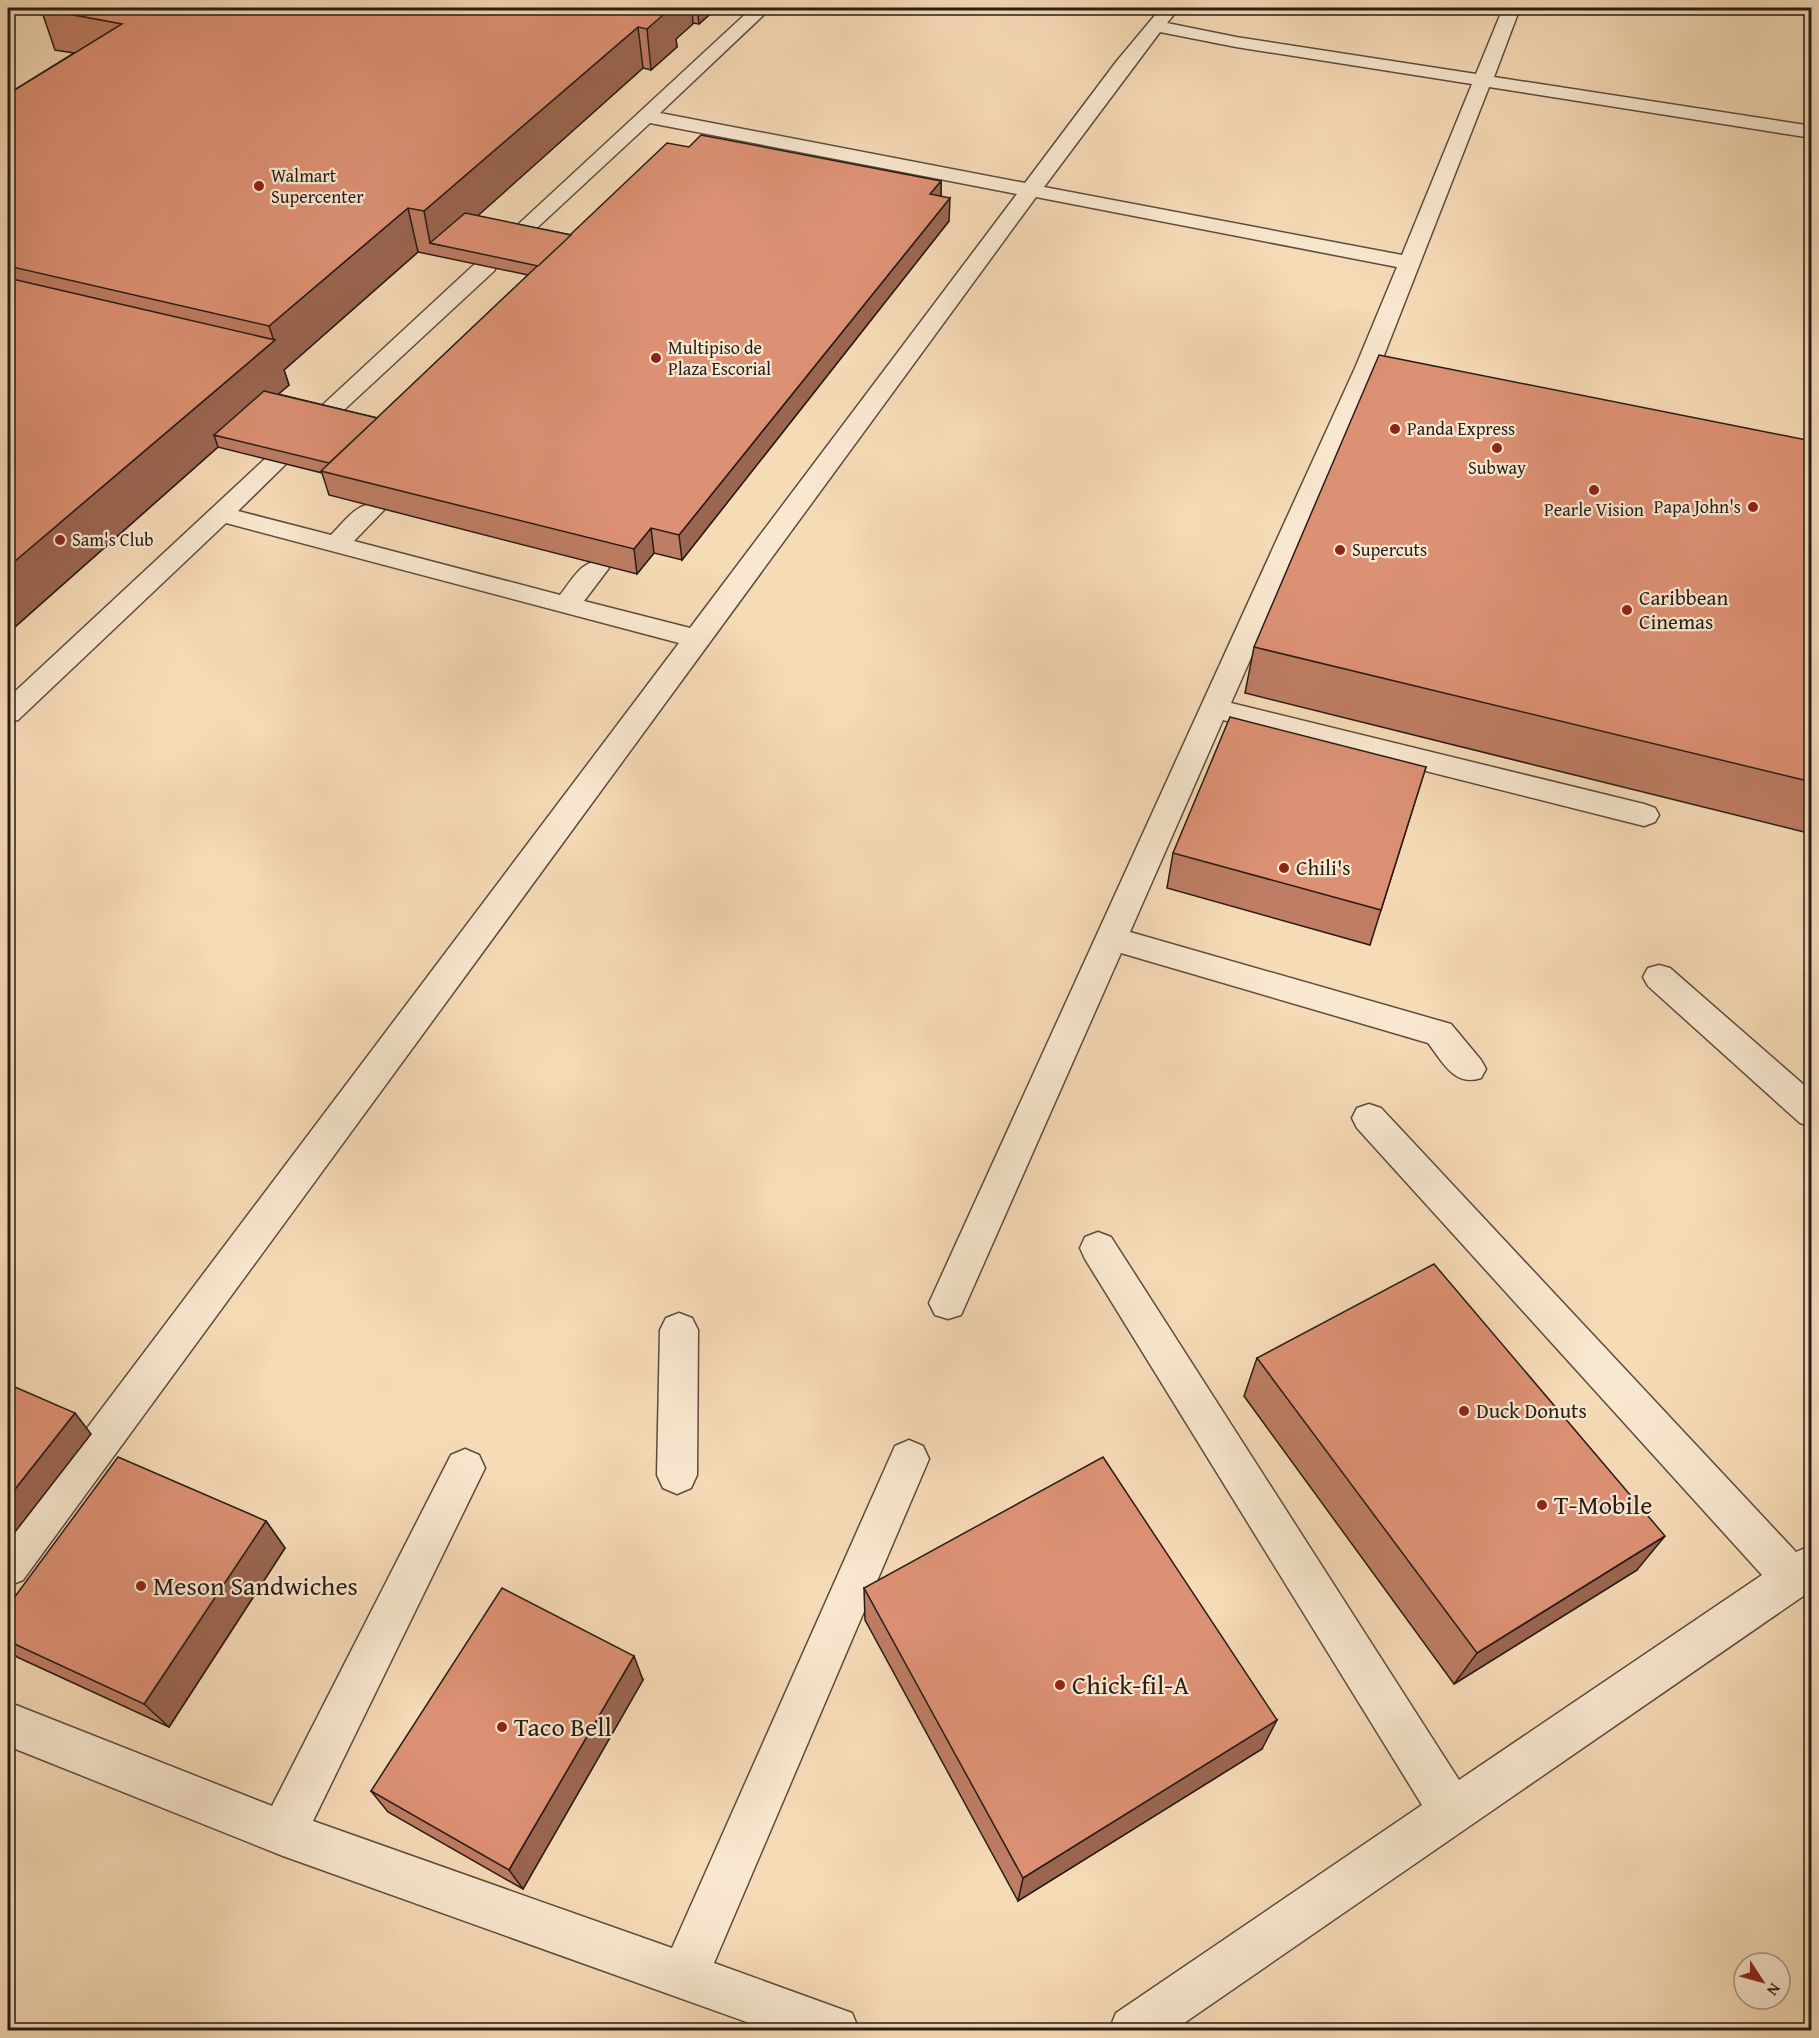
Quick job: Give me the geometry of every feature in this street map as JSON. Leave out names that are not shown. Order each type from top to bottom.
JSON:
[{"type":"lane","points":[[518,235],[762,8]]},
{"type":"lane","points":[[948,1303],[1216,709],[1378,371],[1410,263],[1512,8]]},
{"type":"lane","points":[[8,1566],[1123,66],[1163,16],[1236,42],[1812,132]]},
{"type":"lane","points":[[645,117],[1410,263]]},
{"type":"lane","points":[[735,153],[751,137]]},
{"type":"lane","points":[[826,170],[841,154]]},
{"type":"lane","points":[[921,189],[936,172]]},
{"type":"lane","points":[[324,416],[486,266]]},
{"type":"lane","points":[[8,713],[276,462]]},
{"type":"lane","points":[[337,544],[371,510]]},
{"type":"lane","points":[[220,514],[697,639]]},
{"type":"lane","points":[[566,605],[596,568]]},
{"type":"lane","points":[[1216,709],[1644,815]]},
{"type":"lane","points":[[1112,939],[1439,1033],[1469,1069]]},
{"type":"lane","points":[[1659,977],[1812,1113]]},
{"type":"lane","points":[[1132,2031],[1802,1572],[1369,1118]]},
{"type":"lane","points":[[1098,1248],[1452,1811]]},
{"type":"lane","points":[[677,1475],[679,1330]]},
{"type":"lane","points":[[684,1976],[909,1459]]},
{"type":"lane","points":[[283,1833],[465,1468]]},
{"type":"lane","points":[[8,1724],[283,1833],[835,2031]]},
{"type":"building","name":"Walmart Supercenter","points":[[671,8],[647,29],[638,27],[424,211],[408,208],[269,326],[8,266],[8,94],[122,24],[41,9]]},
{"type":"building","name":"Multipiso de Plaza Escorial","points":[[701,135],[941,181],[930,194],[950,198],[679,535],[651,528],[634,549],[321,471],[667,143],[689,147]]},
{"type":"building","points":[[465,213],[571,235],[538,266],[430,243]]},
{"type":"building","name":"Sam's Club","points":[[8,278],[275,340],[8,567]]},
{"type":"building","points":[[1379,355],[1812,441],[1812,782],[1254,647]]},
{"type":"building","points":[[264,391],[377,418],[329,463],[214,435]]},
{"type":"building","points":[[1230,717],[1426,767],[1381,910],[1173,853]]},
{"type":"building","points":[[1434,1264],[1665,1536],[1477,1653],[1257,1358]]},
{"type":"building","points":[[8,1384],[75,1413],[8,1498]]},
{"type":"building","points":[[118,1457],[266,1521],[144,1704],[8,1641],[8,1606]]},
{"type":"building","name":"Chick-fil-A","points":[[1103,1457],[1277,1720],[1023,1878],[864,1588]]},
{"type":"building","points":[[502,1588],[634,1656],[509,1870],[371,1791]]},
{"type":"place","name":"Walmart Supercenter","points":[[259,186]]},
{"type":"place","name":"Multipiso de Plaza Escorial","points":[[656,358]]},
{"type":"place","name":"Panda Express","points":[[1395,429]]},
{"type":"place","name":"Subway","points":[[1497,448]]},
{"type":"place","name":"Pearle Vision","points":[[1594,490]]},
{"type":"place","name":"Papa John's","points":[[1753,507]]},
{"type":"place","name":"Sam's Club","points":[[60,540]]},
{"type":"place","name":"Supercuts","points":[[1340,550]]},
{"type":"place","name":"Caribbean Cinemas","points":[[1627,610]]},
{"type":"place","name":"Chili's","points":[[1284,868]]},
{"type":"place","name":"Duck Donuts","points":[[1464,1411]]},
{"type":"place","name":"T-Mobile","points":[[1542,1505]]},
{"type":"place","name":"Meson Sandwiches","points":[[141,1586]]},
{"type":"place","name":"Chick-fil-A","points":[[1060,1685]]},
{"type":"place","name":"Taco Bell","points":[[502,1727]]}]
